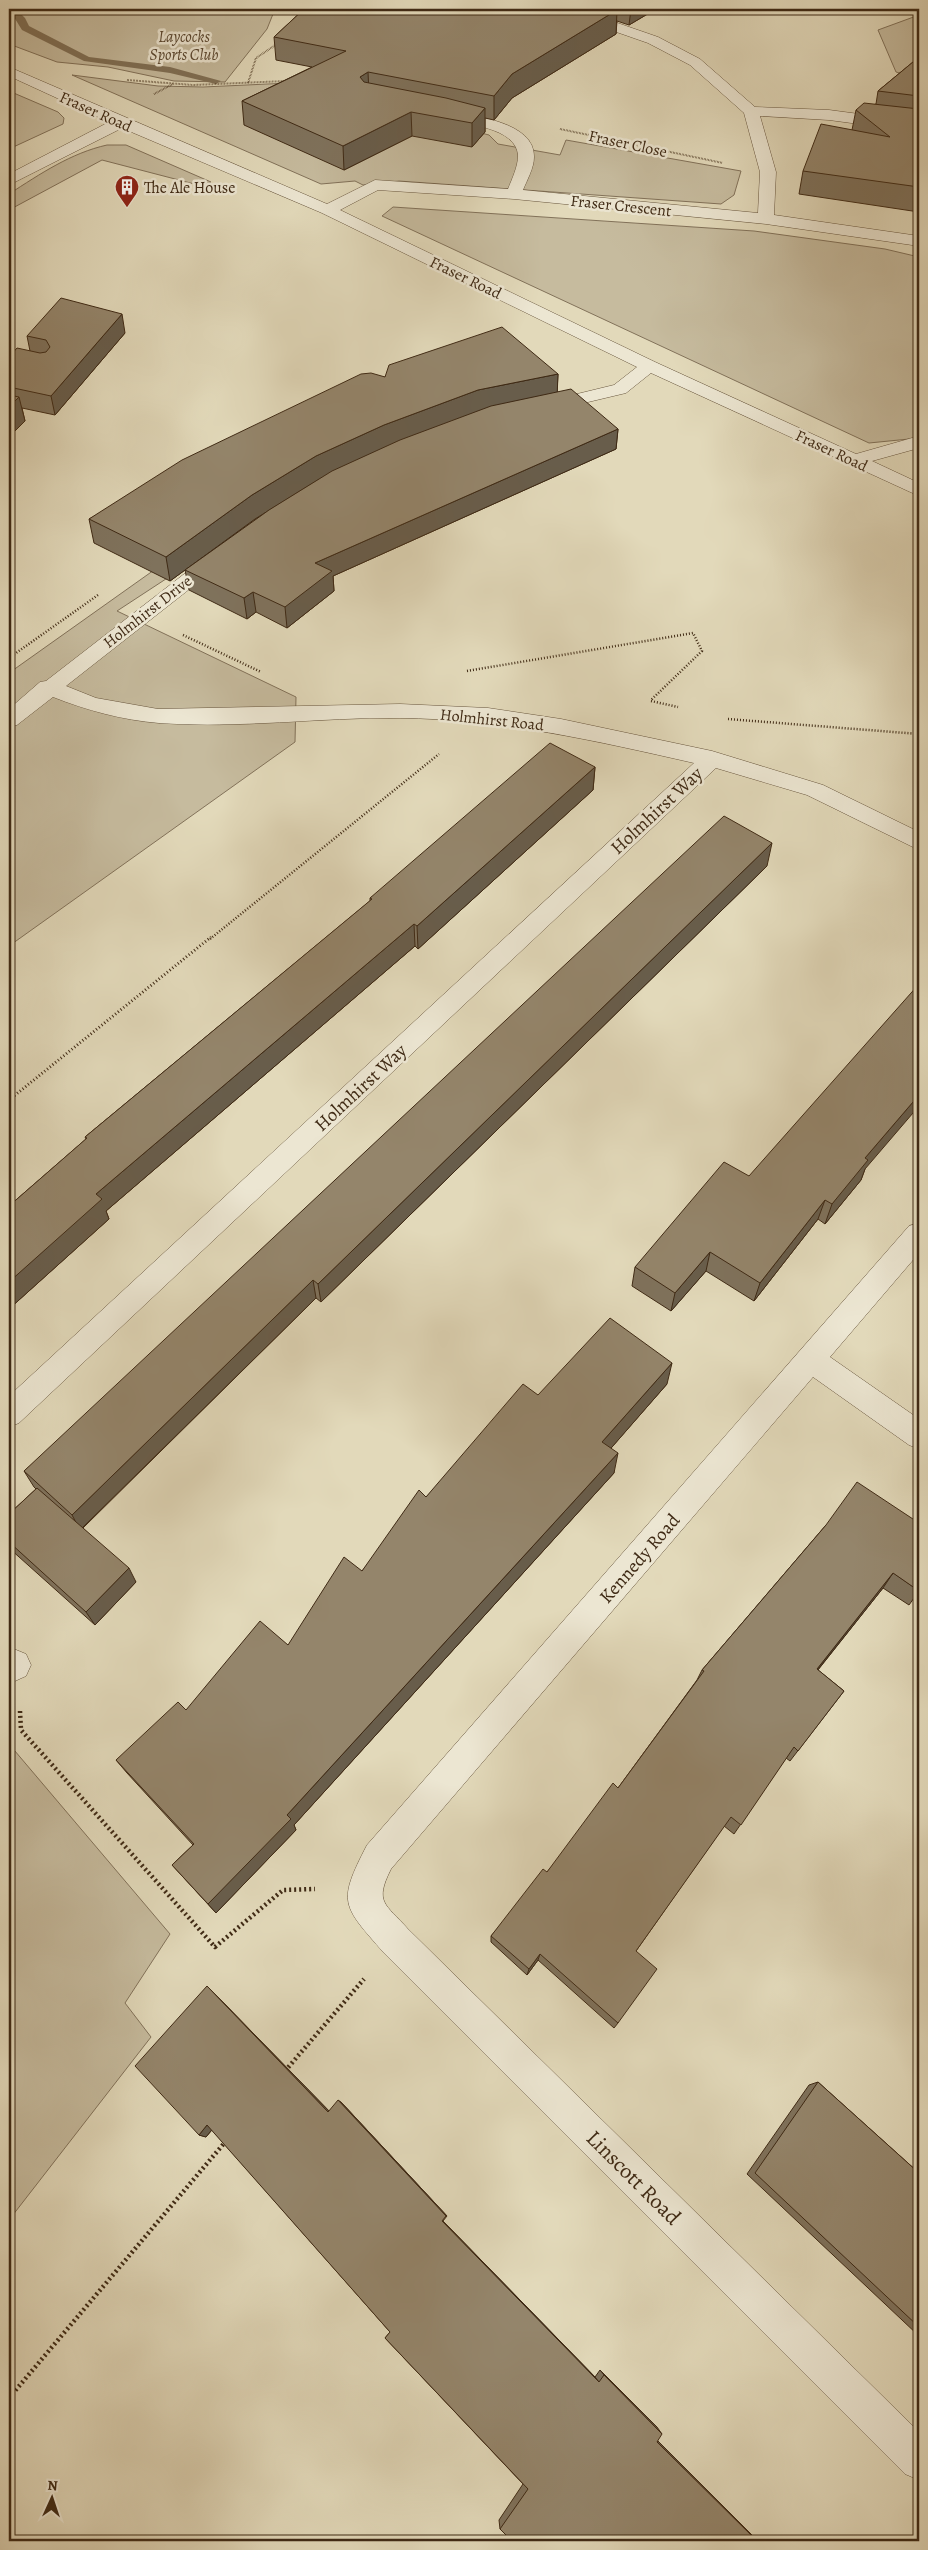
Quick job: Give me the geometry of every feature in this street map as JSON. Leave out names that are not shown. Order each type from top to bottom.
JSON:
[{"type":"street","points":[[564,9],[653,40],[695,62],[751,111],[768,172],[766,220]]},
{"type":"street","name":"Fraser Road","points":[[9,71],[121,122],[328,210],[649,366],[919,490]]},
{"type":"street","points":[[751,111],[829,115],[919,127]]},
{"type":"street","points":[[434,114],[489,124],[513,135],[524,148],[526,156],[514,194]]},
{"type":"street","points":[[9,180],[121,122]]},
{"type":"street","name":"Fraser Crescent","points":[[328,210],[375,186],[514,194],[766,220],[919,241]]},
{"type":"street","points":[[532,410],[620,389],[649,366]]},
{"type":"street","points":[[855,460],[919,442]]},
{"type":"street","name":"Holmhirst Drive","points":[[9,720],[140,616],[234,546]]},
{"type":"street","name":"Holmhirst Road","points":[[48,688],[92,704],[158,716],[244,716],[400,711],[488,715],[561,726],[712,759],[815,790],[919,842]]},
{"type":"street","name":"Holmhirst Way","points":[[9,1414],[712,759]]},
{"type":"street","name":"Kennedy Road","points":[[364,1886],[379,1857],[919,1234]]},
{"type":"street","points":[[812,1359],[919,1436]]},
{"type":"street","name":"Linscott Road","points":[[364,1886],[366,1907],[396,1941],[919,2460]]},
{"type":"path","points":[[248,83],[256,58],[279,42]]},
{"type":"path","points":[[118,78],[173,84],[288,81]]},
{"type":"path","name":"Fraser Close","points":[[489,124],[509,119],[768,172]]},
{"type":"path","points":[[140,616],[267,675]]},
{"type":"path","points":[[463,672],[693,633],[702,650],[651,700],[637,742]]},
{"type":"path","points":[[651,700],[686,709]]},
{"type":"path","points":[[9,1100],[488,715]]},
{"type":"path","points":[[721,718],[919,734]]},
{"type":"path","points":[[12,1664],[21,1730],[215,1947],[283,1890],[364,1886]]},
{"type":"path","points":[[280,2078],[396,1941]]},
{"type":"path","points":[[9,2398],[228,2139]]},
{"type":"green space","name":"Laycocks Sports Club","points":[[9,9],[275,9],[267,29],[225,82],[174,81],[108,67],[57,62],[9,44]]},
{"type":"green space","points":[[919,15],[919,72],[913,77],[896,72],[878,30]]},
{"type":"green space","points":[[72,75],[158,86],[203,87],[311,82],[419,117],[489,135],[498,144],[560,155],[566,140],[741,171],[734,195],[721,204],[399,181],[363,185],[355,181],[321,184]]},
{"type":"green space","points":[[9,91],[58,112],[64,118],[63,124],[9,149]]},
{"type":"green space","points":[[107,145],[126,145],[211,182],[202,186],[102,160],[9,210],[9,194],[68,159]]},
{"type":"green space","points":[[393,207],[754,231],[885,249],[919,257],[919,438],[869,443],[382,216]]},
{"type":"green space","points":[[202,536],[230,537],[117,611],[296,697],[295,742],[9,946],[9,673]]},
{"type":"green space","points":[[9,1744],[170,1934],[125,2003],[151,2037],[9,2220]]},
{"type":"building","points":[[304,9],[617,10],[512,74],[494,96],[368,72],[360,77],[364,82],[446,98],[485,108],[472,123],[411,112],[343,146],[242,101],[346,51],[274,37]]},
{"type":"building","points":[[919,57],[919,96],[878,91]]},
{"type":"building","points":[[864,103],[919,109],[919,187],[803,171],[821,124],[890,137],[856,110]]},
{"type":"building","points":[[61,298],[122,314],[51,396],[9,387],[9,357],[17,348],[40,353],[46,352],[50,347],[46,340],[27,336]]},
{"type":"building","points":[[502,327],[558,374],[478,390],[384,425],[316,456],[252,495],[166,557],[89,519],[182,460],[361,374],[371,373],[385,377],[389,365]]},
{"type":"building","points":[[571,389],[618,429],[315,563],[332,571],[285,607],[253,592],[244,598],[185,570],[269,510],[332,471],[400,440],[491,406]]},
{"type":"building","points":[[9,395],[19,397],[9,407]]},
{"type":"building","points":[[550,743],[595,767],[417,926],[414,924],[96,1194],[102,1199],[9,1282],[9,1206],[87,1138],[85,1137],[372,899],[370,898]]},
{"type":"building","points":[[724,816],[772,843],[318,1284],[313,1280],[72,1515],[24,1471]]},
{"type":"building","points":[[919,984],[919,1095],[865,1158],[868,1160],[832,1204],[825,1200],[760,1283],[710,1252],[675,1293],[635,1267],[724,1162],[749,1176]]},
{"type":"building","points":[[610,1318],[672,1363],[602,1442],[618,1453],[287,1815],[291,1819],[208,1904],[172,1865],[194,1844],[116,1760],[178,1702],[186,1710],[260,1621],[288,1645],[344,1557],[362,1571],[419,1490],[426,1497],[523,1384],[538,1395]]},
{"type":"building","points":[[857,1482],[919,1523],[919,1591],[893,1573],[817,1669],[844,1691],[798,1751],[794,1747],[741,1825],[731,1817],[636,1951],[657,1969],[618,2023],[540,1954],[529,1969],[491,1936],[543,1869],[547,1872],[613,1783],[618,1788],[704,1671],[702,1670],[826,1525]]},
{"type":"building","points":[[37,1488],[129,1568],[86,1612],[9,1542],[9,1514]]},
{"type":"building","points":[[207,1986],[328,2112],[338,2100],[446,2216],[442,2221],[599,2382],[604,2375],[662,2434],[657,2442],[757,2541],[512,2541],[500,2529],[528,2489],[385,2338],[390,2332],[207,2125],[199,2135],[135,2066]]},
{"type":"building","points":[[818,2082],[919,2173],[919,2327],[755,2173]]},
{"type":"waterway","points":[[11,9],[22,20],[25,28],[87,59],[170,70],[216,81]]},
{"type":"place","name":"The Ale House","points":[[127,208]]}]
